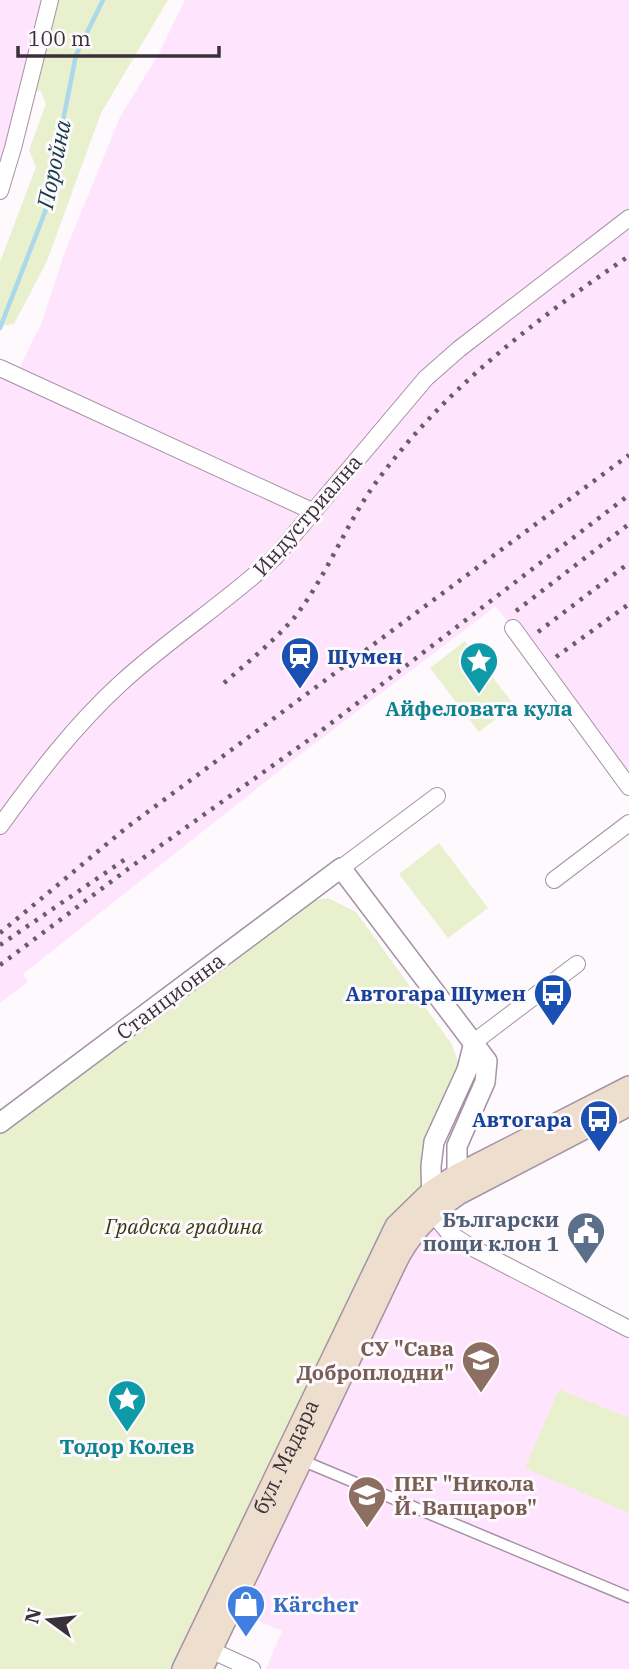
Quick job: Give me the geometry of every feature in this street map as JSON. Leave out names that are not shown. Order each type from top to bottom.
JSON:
[{"type":"main road","name":"бул. Мадара","points":[[203,1654],[389,1237],[406,1214],[629,1087]]},
{"type":"main road","name":"бул. Мадара","points":[[457,1184],[629,1105]]},
{"type":"main road","name":"бул. Мадара","points":[[183,1669],[203,1654],[302,1460],[403,1247],[432,1201]]},
{"type":"street","points":[[0,191],[50,0]]},
{"type":"street","name":"Индустриална","points":[[0,826],[48,759],[86,716],[123,681],[252,579],[275,556],[426,378],[459,349],[629,218]]},
{"type":"street","points":[[0,368],[312,511]]},
{"type":"street","points":[[513,628],[629,787]]},
{"type":"street","name":"Станционна","points":[[0,1123],[437,796]]},
{"type":"street","points":[[554,880],[629,823]]},
{"type":"street","points":[[341,868],[487,1061],[485,1082],[457,1146],[457,1184]]},
{"type":"street","points":[[577,964],[474,1042],[467,1070],[434,1142],[431,1166],[432,1201],[449,1233],[629,1329]]},
{"type":"street","points":[[302,1460],[629,1597]]},
{"type":"street","points":[[203,1654],[252,1669]]},
{"type":"shaded area","points":[[0,0],[50,0],[0,191]]},
{"type":"shaded area","points":[[185,0],[629,0],[629,787],[496,606],[289,763],[23,974],[28,982],[0,1003],[0,368],[16,375],[42,322],[63,257],[120,117],[158,55]]},
{"type":"shaded area","points":[[432,1212],[449,1233],[629,1327],[629,1669],[266,1669],[282,1631],[231,1609]]},
{"type":"green space","points":[[50,0],[168,0],[101,113],[47,261],[14,324],[0,326],[0,262],[36,167],[29,150],[46,104],[41,91],[27,92]]},
{"type":"green space","points":[[465,641],[514,705],[479,732],[430,668]]},
{"type":"green space","points":[[439,843],[488,908],[448,938],[399,874]]},
{"type":"green space","name":"Градска градина","points":[[328,898],[356,912],[451,1043],[459,1064],[421,1152],[422,1187],[175,1669],[0,1669],[0,1132],[315,900]]},
{"type":"green space","points":[[559,1389],[629,1418],[629,1513],[525,1468]]},
{"type":"waterway","name":"Поройна","points":[[0,328],[45,212],[76,55],[103,0]]},
{"type":"railway","points":[[224,683],[294,618],[317,584],[368,494],[406,444],[434,413],[527,330],[629,256]]},
{"type":"railway","points":[[0,933],[126,828],[629,455]]},
{"type":"railway","points":[[0,965],[132,866],[317,734],[629,495]]},
{"type":"railway","points":[[516,611],[629,524]]},
{"type":"railway","points":[[538,632],[629,563]]},
{"type":"railway","points":[[556,657],[629,604]]},
{"type":"railway","points":[[0,945],[130,856]]},
{"type":"place","name":"Шумен","points":[[300,690]]},
{"type":"place","name":"Айфеловата кула","points":[[479,695]]},
{"type":"place","name":"Автогара Шумен","points":[[553,1027]]},
{"type":"place","name":"Автогара","points":[[599,1153]]},
{"type":"place","name":"Български пощи клон 1","points":[[586,1265]]},
{"type":"place","name":"СУ \"Сава Доброплодни\"","points":[[481,1394]]},
{"type":"place","name":"Тодор Колев","points":[[127,1433]]},
{"type":"place","name":"ПЕГ \"Никола Й. Вапцаров\"","points":[[367,1529]]},
{"type":"place","name":"Kärcher","points":[[246,1638]]}]
